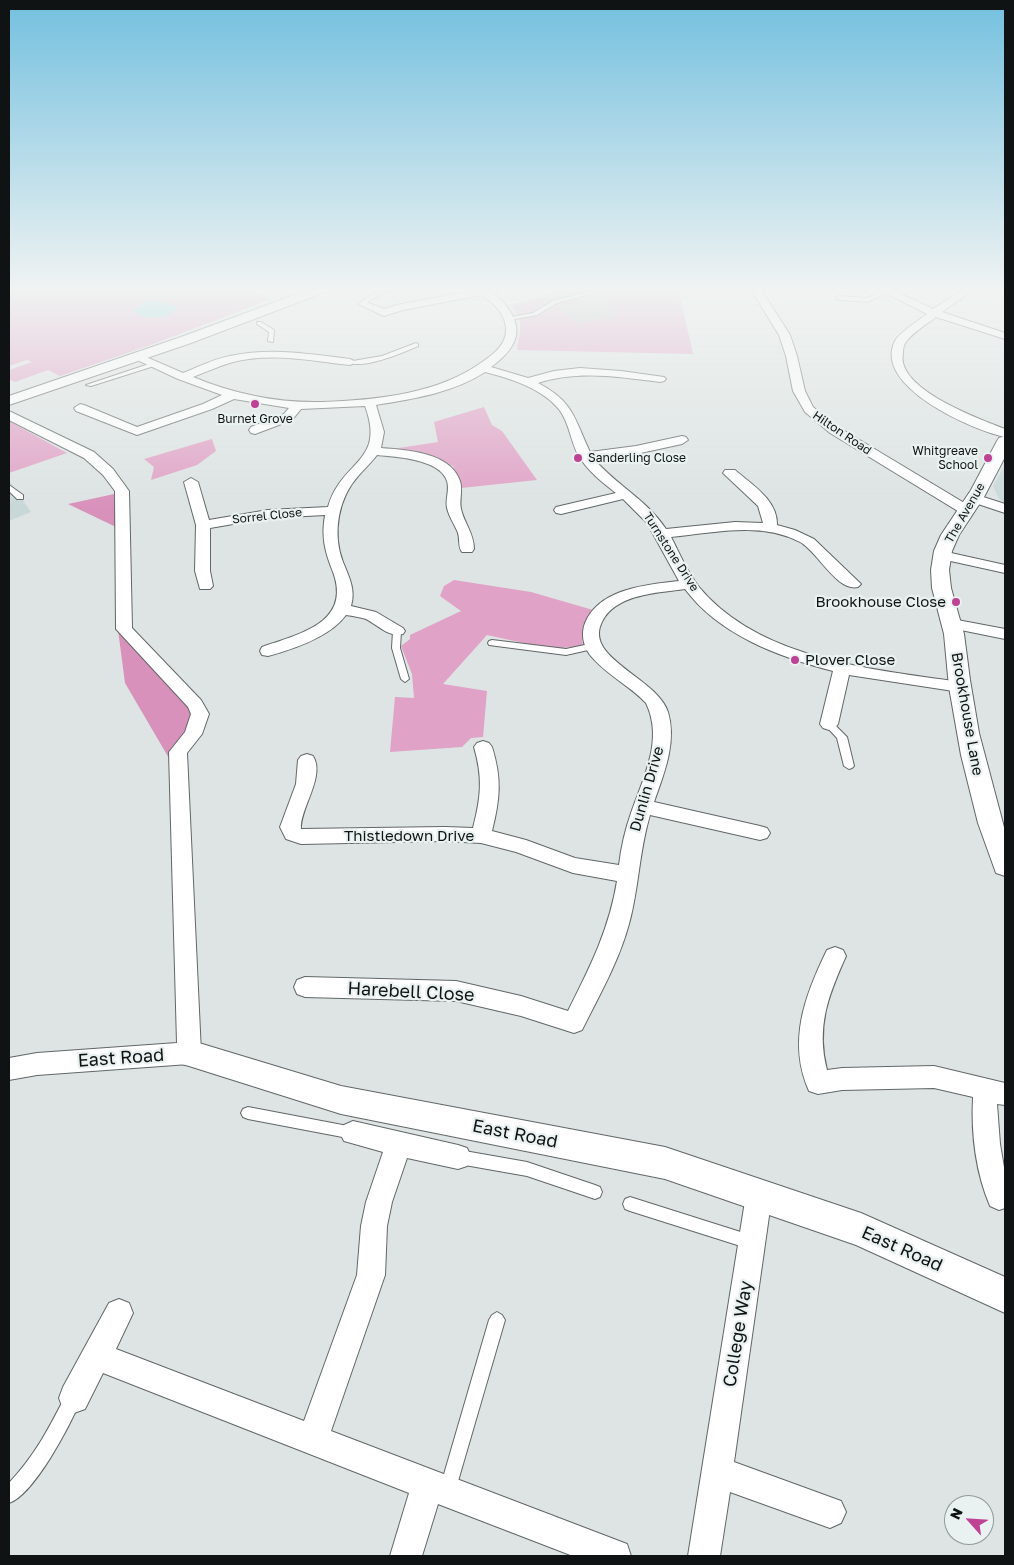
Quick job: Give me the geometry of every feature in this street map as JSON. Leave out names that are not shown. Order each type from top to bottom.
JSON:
[{"type":"street","points":[[9,401],[127,361]]},
{"type":"street","points":[[148,361],[209,389],[230,396],[298,405],[369,402],[438,389],[484,368],[492,361]]},
{"type":"street","points":[[182,377],[225,361]]},
{"type":"street","points":[[340,361],[350,362]]},
{"type":"street","name":"Hilton Road","points":[[792,361],[798,391],[803,403],[813,415],[834,430],[970,504],[1005,509]]},
{"type":"street","points":[[898,361],[904,376],[915,388],[938,404],[1005,433]]},
{"type":"street","name":"Turnstone Drive","points":[[484,368],[528,382],[562,405],[568,414],[585,456],[598,472],[645,511],[662,534],[689,584],[717,612],[750,635],[802,656],[842,667],[894,677],[960,686]]},
{"type":"street","points":[[528,382],[556,374],[575,373],[660,379]]},
{"type":"street","points":[[80,408],[137,431],[165,419],[208,408],[230,396]]},
{"type":"street","points":[[268,651],[318,630],[342,609],[346,589],[330,546],[332,511],[348,480],[374,451],[377,444],[378,429],[369,402]]},
{"type":"street","points":[[255,430],[288,417],[298,405]]},
{"type":"street","points":[[9,415],[89,455],[108,472],[122,491],[124,629],[195,704],[200,714],[193,734],[178,752],[189,1053]]},
{"type":"street","points":[[585,456],[636,450],[682,440]]},
{"type":"street","name":"The Avenue","points":[[942,558],[953,530],[970,504],[1005,441]]},
{"type":"street","points":[[374,451],[417,456],[435,463],[451,475],[454,482],[453,505],[456,516],[467,538],[467,549]]},
{"type":"street","points":[[730,472],[760,500],[769,512],[772,519],[770,527]]},
{"type":"street","points":[[191,482],[203,525],[205,543],[202,575],[206,586]]},
{"type":"street","points":[[561,510],[626,494]]},
{"type":"street","name":"Sorrel Close","points":[[203,525],[268,514],[332,511]]},
{"type":"street","points":[[662,534],[735,526],[770,527],[811,543],[819,550],[834,570],[853,584]]},
{"type":"street","points":[[942,558],[1005,570]]},
{"type":"street","name":"Brookhouse Lane","points":[[942,558],[941,587],[952,624],[960,686],[981,793],[992,833],[1005,866]]},
{"type":"street","points":[[594,646],[591,640],[591,626],[598,613],[612,601],[647,590],[689,584]]},
{"type":"street","points":[[342,609],[370,615],[396,631]]},
{"type":"street","points":[[952,624],[1005,634]]},
{"type":"street","name":"Dunlin Drive","points":[[574,1023],[605,960],[618,927],[624,901],[632,842],[659,757],[661,724],[658,710],[647,692],[603,660],[594,646]]},
{"type":"street","points":[[829,724],[842,667]]},
{"type":"street","points":[[481,836],[490,802],[492,782],[483,747]]},
{"type":"street","name":"Thistledown Drive","points":[[307,760],[305,784],[290,827],[293,834],[301,837],[438,834],[481,836],[518,845],[573,865],[628,875]]},
{"type":"street","points":[[643,806],[760,833]]},
{"type":"street","points":[[835,956],[815,1004],[811,1024],[810,1046],[818,1083],[842,1079],[934,1077],[995,1092],[984,1110],[990,1169],[999,1197]]},
{"type":"street","name":"Harebell Close","points":[[305,987],[456,992],[512,1004],[574,1023]]},
{"type":"street","name":"East Road","points":[[9,1069],[36,1064],[189,1053],[341,1100],[665,1163],[861,1230],[1005,1295]]},
{"type":"street","points":[[353,1134],[458,1157]]},
{"type":"street","points":[[313,1440],[372,1274],[374,1226],[379,1202],[398,1144]]},
{"type":"street","name":"College Way","points":[[704,1556],[758,1195]]},
{"type":"street","points":[[74,1398],[119,1313]]},
{"type":"street","points":[[96,1356],[615,1556]]},
{"type":"street","points":[[717,1472],[830,1512]]},
{"type":"street","points":[[406,1556],[438,1488]]},
{"type":"lane","points":[[350,362],[368,361]]},
{"type":"lane","points":[[89,386],[155,364]]},
{"type":"lane","points":[[9,487],[20,497]]},
{"type":"lane","points":[[396,631],[396,648],[405,679]]},
{"type":"lane","points":[[492,643],[566,652],[594,646]]},
{"type":"lane","points":[[829,724],[842,737],[848,766]]},
{"type":"lane","points":[[248,1113],[353,1134]]},
{"type":"lane","points":[[458,1157],[527,1169],[595,1192]]},
{"type":"lane","points":[[630,1204],[751,1243]]},
{"type":"lane","points":[[438,1488],[497,1320]]},
{"type":"lane","points":[[9,1495],[46,1450],[74,1398]]},
{"type":"shaded area","points":[[9,361],[24,361],[9,366]]},
{"type":"shaded area","points":[[30,361],[104,361],[60,376],[48,370],[15,382],[9,379],[9,370],[32,362]]},
{"type":"shaded area","points":[[484,407],[492,425],[502,431],[537,480],[461,488],[453,466],[432,456],[392,449],[438,442],[434,422]]},
{"type":"shaded area","points":[[9,421],[67,453],[9,473]]},
{"type":"shaded area","points":[[212,439],[216,451],[197,465],[151,480],[154,467],[144,459]]},
{"type":"shaded area","points":[[1005,465],[1005,503],[999,499],[993,486]]},
{"type":"shaded area","points":[[9,480],[31,512],[9,521]]},
{"type":"shaded area","points":[[114,494],[116,527],[68,504]]},
{"type":"shaded area","points":[[454,580],[531,592],[593,610],[583,627],[583,646],[551,649],[487,635],[443,684],[487,691],[483,737],[471,738],[462,747],[390,752],[395,697],[414,698],[412,674],[401,646],[410,639],[410,635],[461,611],[440,596],[444,586]]},
{"type":"shaded area","points":[[118,630],[189,707],[192,722],[170,760],[125,683]]},
{"type":"place","name":"Burnet Grove","points":[[255,404]]},
{"type":"place","name":"Sanderling Close","points":[[578,458]]},
{"type":"place","name":"Whitgreave School","points":[[988,458]]},
{"type":"place","name":"Brookhouse Close","points":[[956,602]]},
{"type":"place","name":"Plover Close","points":[[795,660]]}]
